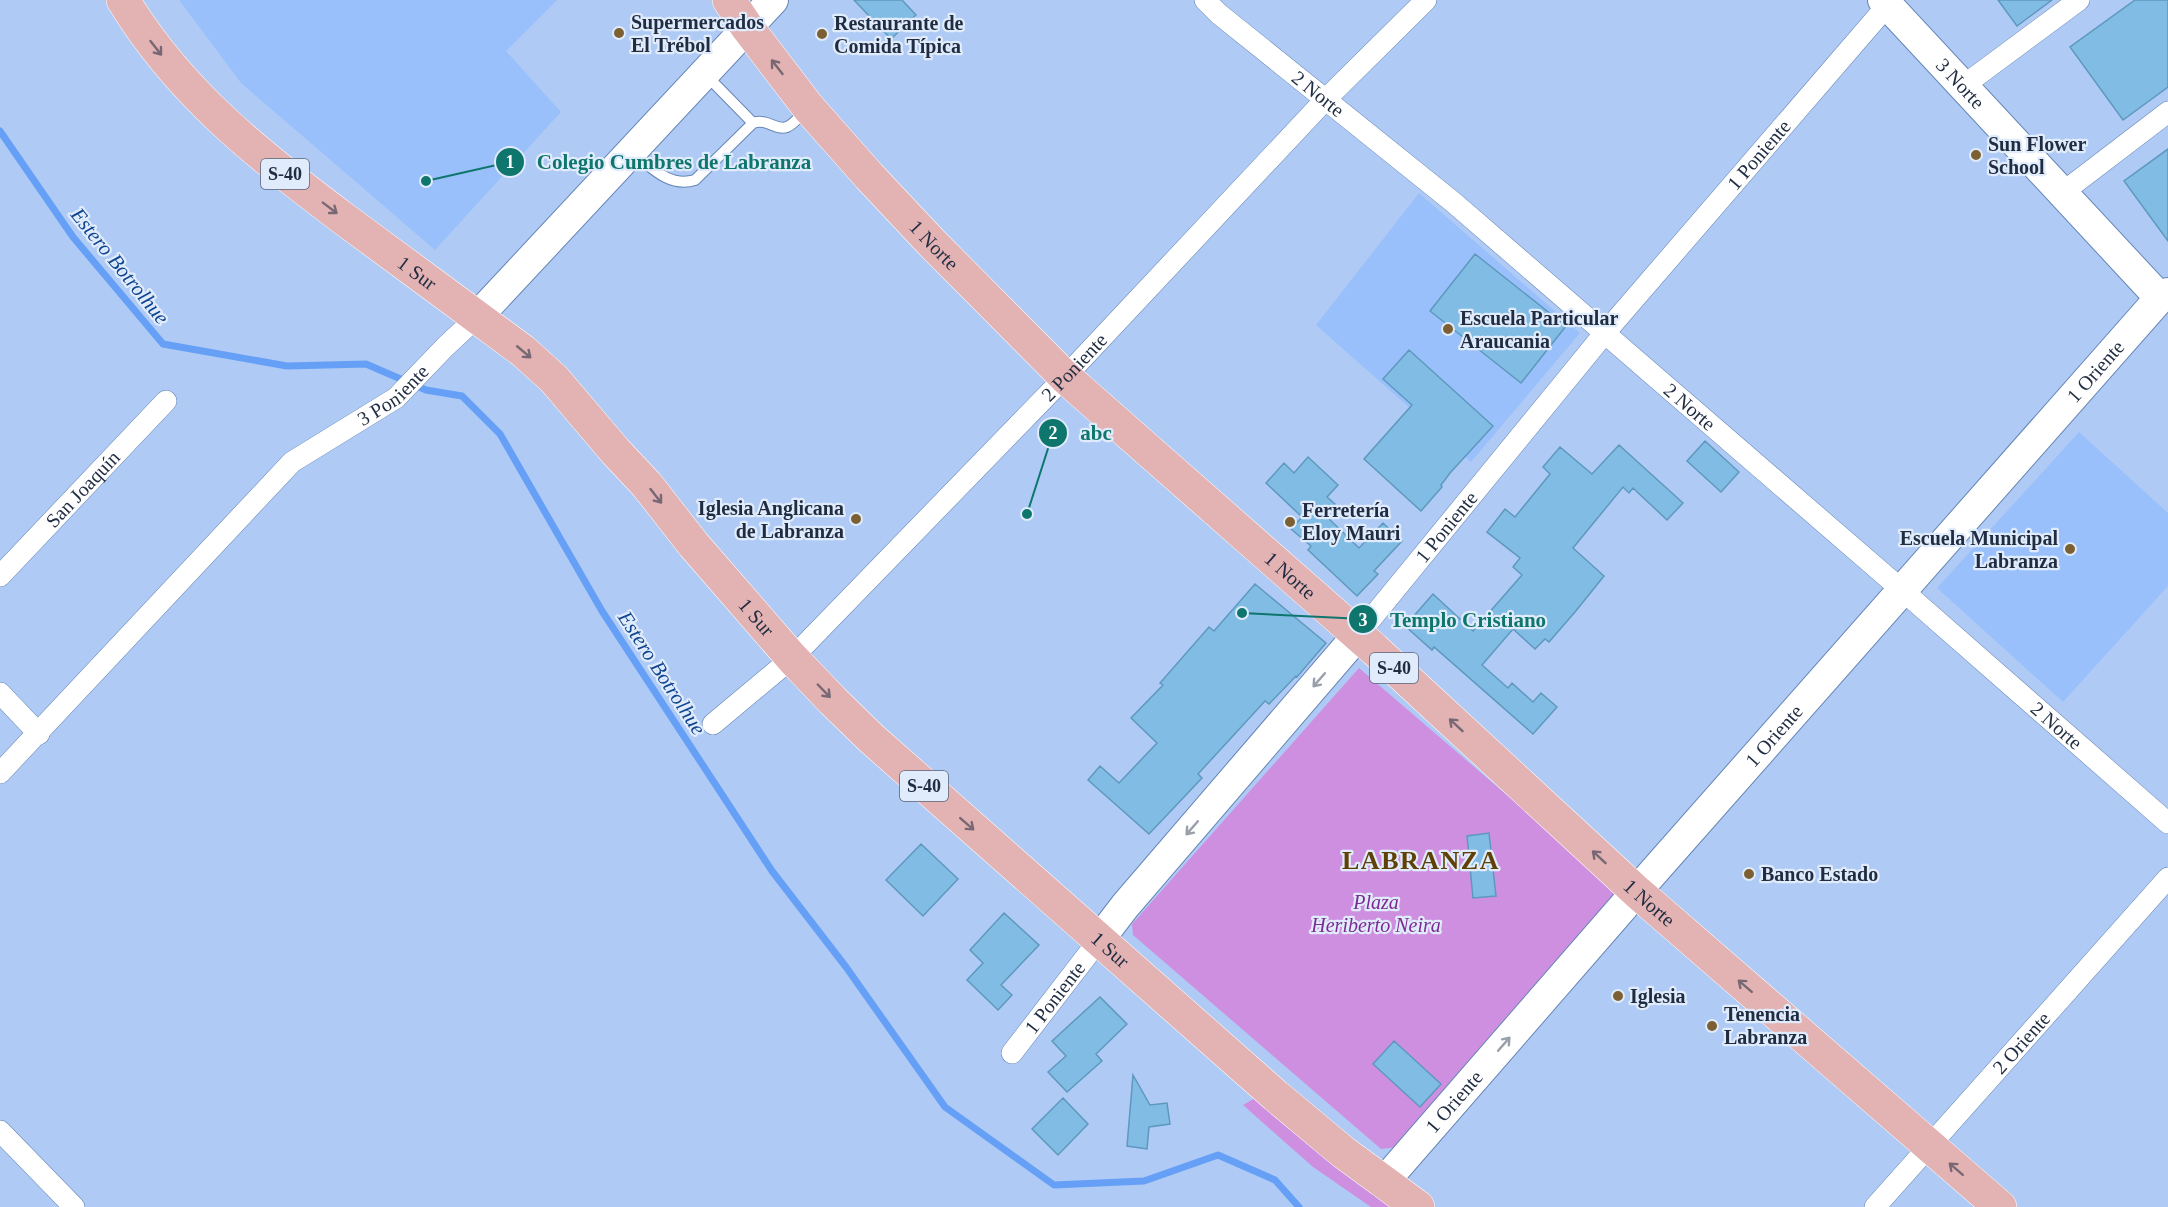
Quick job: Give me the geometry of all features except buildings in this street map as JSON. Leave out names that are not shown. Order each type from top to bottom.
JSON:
[{"type":"main road","name":"1 Sur","points":[[123,0],[152,43],[177,74],[228,128],[278,169],[523,351],[554,379],[647,485],[693,544],[792,658],[871,738],[1276,1096],[1383,1183],[1418,1207]]},
{"type":"main road","name":"1 Norte","points":[[729,0],[808,107],[931,242],[1065,377],[1357,636],[1637,892],[2000,1207]]},
{"type":"street","name":"3 Poniente","points":[[0,773],[292,462],[396,398],[477,317],[773,0]]},
{"type":"street","name":"2 Norte","points":[[1205,0],[1218,14],[1453,202],[2168,823]]},
{"type":"street","name":"2 Poniente","points":[[713,724],[792,658],[1065,377],[1325,99],[1426,0]]},
{"type":"street","points":[[1963,86],[2079,0]]},
{"type":"street","name":"3 Norte","points":[[1888,2],[2062,193],[2164,296]]},
{"type":"street","name":"1 Poniente","points":[[1012,1053],[1125,906],[1357,636],[1604,334],[1888,2]]},
{"type":"street","points":[[2062,193],[2168,112]]},
{"type":"street","name":"1 Oriente","points":[[1383,1183],[1902,590],[2164,296]]},
{"type":"street","name":"San Joaquín","points":[[0,576],[166,401]]},
{"type":"street","points":[[0,693],[39,734]]},
{"type":"street","name":"2 Oriente","points":[[1875,1207],[2168,878]]},
{"type":"street","points":[[0,1131],[74,1207]]},
{"type":"lane","points":[[704,73],[753,123]]},
{"type":"lane","points":[[631,151],[668,179],[674,182],[689,182],[695,180],[753,123],[763,121],[780,128],[789,126],[808,107]]},
{"type":"shaded area","points":[[179,0],[557,0],[506,51],[561,112],[435,250],[241,83]]},
{"type":"shaded area","name":"Escuela Particular Araucania","points":[[1419,193],[1580,333],[1471,462],[1316,325]]},
{"type":"shaded area","name":"Escuela Municipal Labranza","points":[[2079,432],[2168,513],[2168,586],[2063,702],[1937,588]]},
{"type":"green space","name":"Plaza Heriberto Neira","points":[[1359,668],[1614,887],[1613,907],[1399,1147],[1381,1149],[1133,935],[1132,924]]},
{"type":"green space","points":[[1257,1097],[1395,1207],[1371,1207],[1313,1167],[1243,1105]]},
{"type":"waterway","name":"Estero Botrolhue","points":[[0,131],[73,237],[163,344],[287,366],[366,364],[426,390],[462,396],[500,434],[602,611],[772,871],[846,967],[945,1107],[1054,1185],[1144,1181],[1218,1155],[1275,1180],[1299,1207]]},
{"type":"place","name":"Supermercados El Trébol","points":[[619,33]]},
{"type":"place","name":"Restaurante de Comida Típica","points":[[822,34]]},
{"type":"place","name":"Sun Flower School","points":[[1976,155]]},
{"type":"place","name":"Colegio Cumbres de Labranza","points":[[426,181]]},
{"type":"place","name":"Escuela Particular Araucania","points":[[1448,329]]},
{"type":"place","name":"abc","points":[[1027,514]]},
{"type":"place","name":"Iglesia Anglicana de Labranza","points":[[856,519]]},
{"type":"place","name":"Ferretería Eloy Mauri","points":[[1290,522]]},
{"type":"place","name":"Escuela Municipal Labranza","points":[[2070,549]]},
{"type":"place","name":"Templo Cristiano","points":[[1242,613]]},
{"type":"place","name":"Banco Estado","points":[[1749,874]]},
{"type":"place","name":"Iglesia","points":[[1618,996]]},
{"type":"place","name":"Tenencia Labranza","points":[[1712,1026]]},
{"type":"district","name":"LABRANZA","points":[[1421,860]]}]
